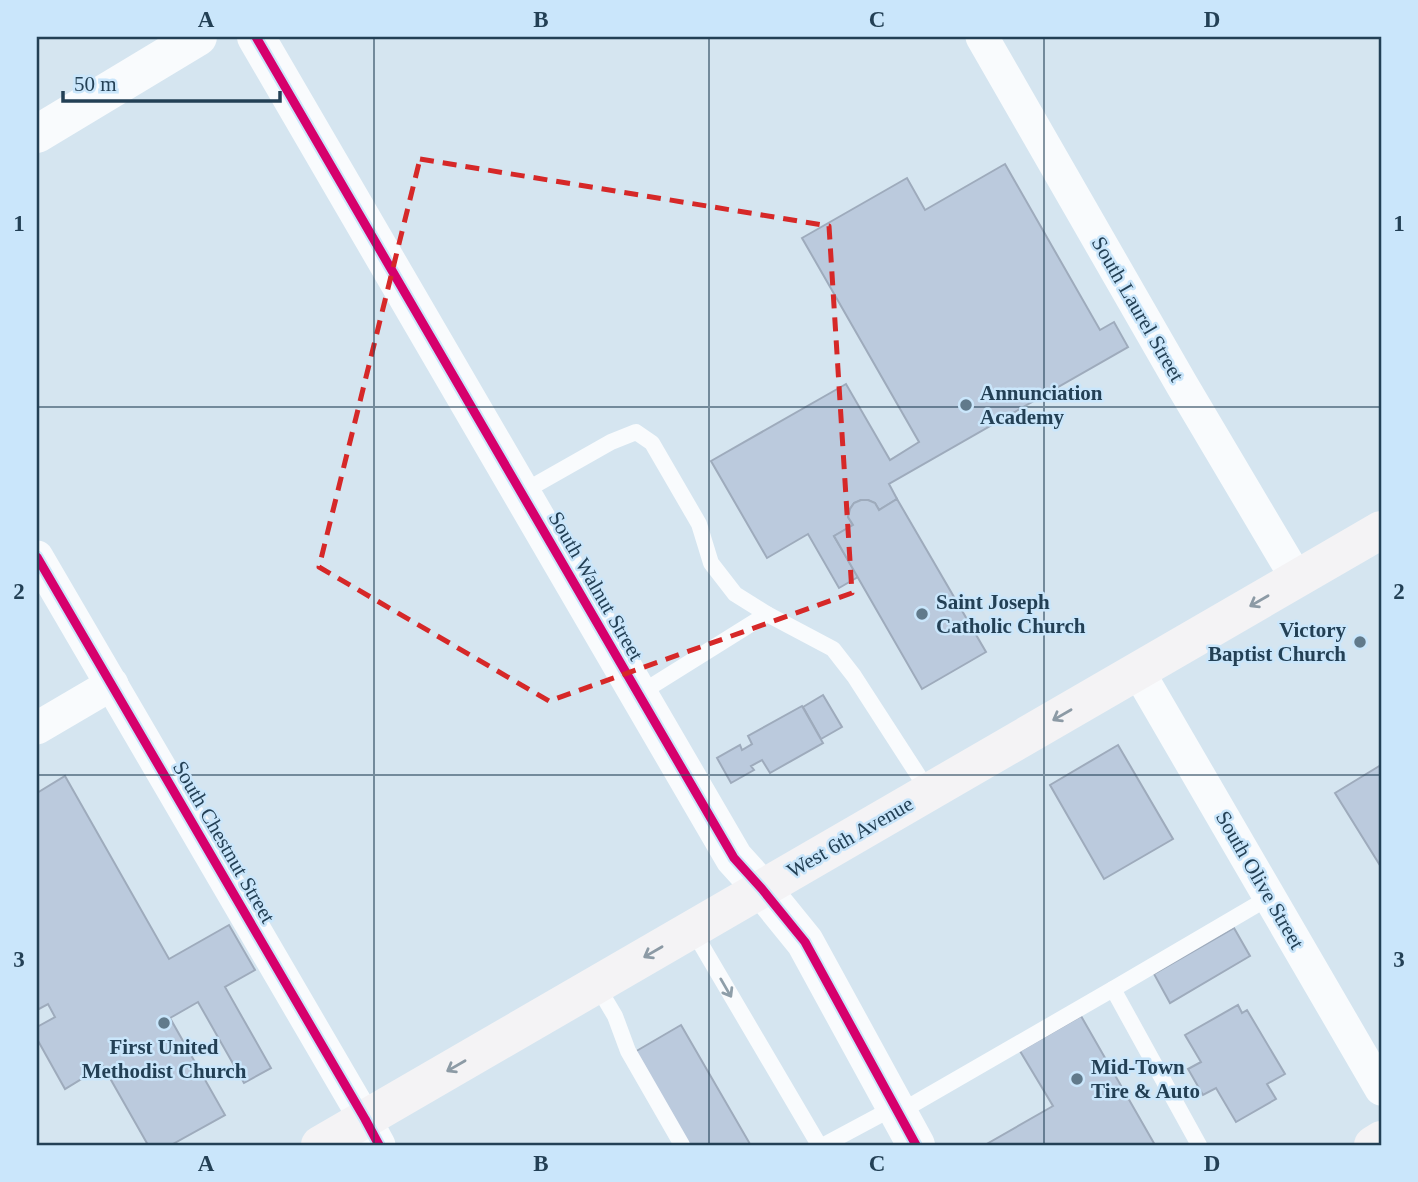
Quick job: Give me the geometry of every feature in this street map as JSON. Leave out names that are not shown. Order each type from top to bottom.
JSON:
[{"type":"main road","name":"West 6th Avenue","points":[[320,1145],[372,1132],[596,984],[1381,530]]},
{"type":"main road","points":[[1373,1145],[1381,1140]]},
{"type":"street","points":[[37,134],[198,37]]},
{"type":"street","name":"South Walnut Street","points":[[256,37],[734,858],[805,943],[916,1145]]},
{"type":"street","name":"South Laurel Street","points":[[982,37],[1297,579]]},
{"type":"street","name":"South Chestnut Street","points":[[37,557],[372,1132]]},
{"type":"street","name":"South Olive Street","points":[[1138,671],[1381,1089]]},
{"type":"street","points":[[37,728],[112,684]]},
{"type":"lane","points":[[521,493],[611,442],[636,432],[652,443],[699,524],[711,563],[735,594],[833,649],[854,676],[929,792]]},
{"type":"lane","points":[[639,694],[767,614]]},
{"type":"lane","points":[[824,1145],[897,1110],[1270,897]]},
{"type":"lane","points":[[692,929],[819,1145]]},
{"type":"lane","points":[[596,984],[615,1016],[628,1051],[682,1145]]},
{"type":"lane","points":[[1113,989],[1199,1145]]},
{"type":"highlighted area","points":[[420,159],[829,226],[852,593],[549,701],[319,567]]},
{"type":"building","points":[[1005,164],[1100,330],[1114,322],[1128,347],[889,484],[897,499],[879,510],[875,503],[868,500],[854,503],[848,517],[853,525],[834,536],[858,577],[839,588],[808,534],[767,558],[711,461],[846,384],[890,460],[919,442],[802,238],[907,178],[925,210]]},
{"type":"building","name":"Saint Joseph Catholic Church","points":[[897,499],[986,652],[922,689],[834,536],[853,525],[848,517],[854,503],[868,500],[875,503],[879,510]]},
{"type":"building","points":[[823,695],[842,727],[821,739],[803,707]]},
{"type":"building","points":[[802,706],[823,743],[770,773],[762,760],[751,766],[754,770],[731,783],[717,758],[740,745],[742,750],[752,744],[748,736]]},
{"type":"building","points":[[1118,745],[1173,839],[1104,879],[1050,785]]},
{"type":"building","points":[[1381,765],[1381,867],[1335,793]]},
{"type":"building","points":[[65,776],[169,959],[229,925],[255,970],[225,987],[271,1068],[244,1083],[198,1002],[170,1018],[225,1115],[171,1145],[148,1145],[103,1066],[65,1089],[37,1039],[37,1027],[55,1017],[48,1004],[37,1010],[37,793]]},
{"type":"building","points":[[1234,928],[1250,956],[1170,1003],[1154,974]]},
{"type":"building","points":[[1238,1005],[1242,1013],[1247,1010],[1285,1074],[1267,1084],[1276,1099],[1236,1122],[1216,1088],[1203,1095],[1188,1069],[1201,1062],[1185,1035]]},
{"type":"building","name":"Mid-Town Tire & Auto","points":[[1081,1016],[1155,1145],[985,1145],[1053,1106],[1020,1051]]},
{"type":"building","points":[[681,1025],[750,1144],[686,1145],[633,1053]]},
{"type":"cycle path","points":[[256,37],[734,858],[805,942],[916,1145]]},
{"type":"cycle path","points":[[37,557],[379,1145]]},
{"type":"place","name":"Annunciation Academy","points":[[966,405]]},
{"type":"place","name":"Saint Joseph Catholic Church","points":[[922,614]]},
{"type":"place","name":"Victory Baptist Church","points":[[1360,642]]},
{"type":"place","name":"First United Methodist Church","points":[[164,1023]]},
{"type":"place","name":"Mid-Town Tire & Auto","points":[[1077,1079]]}]
